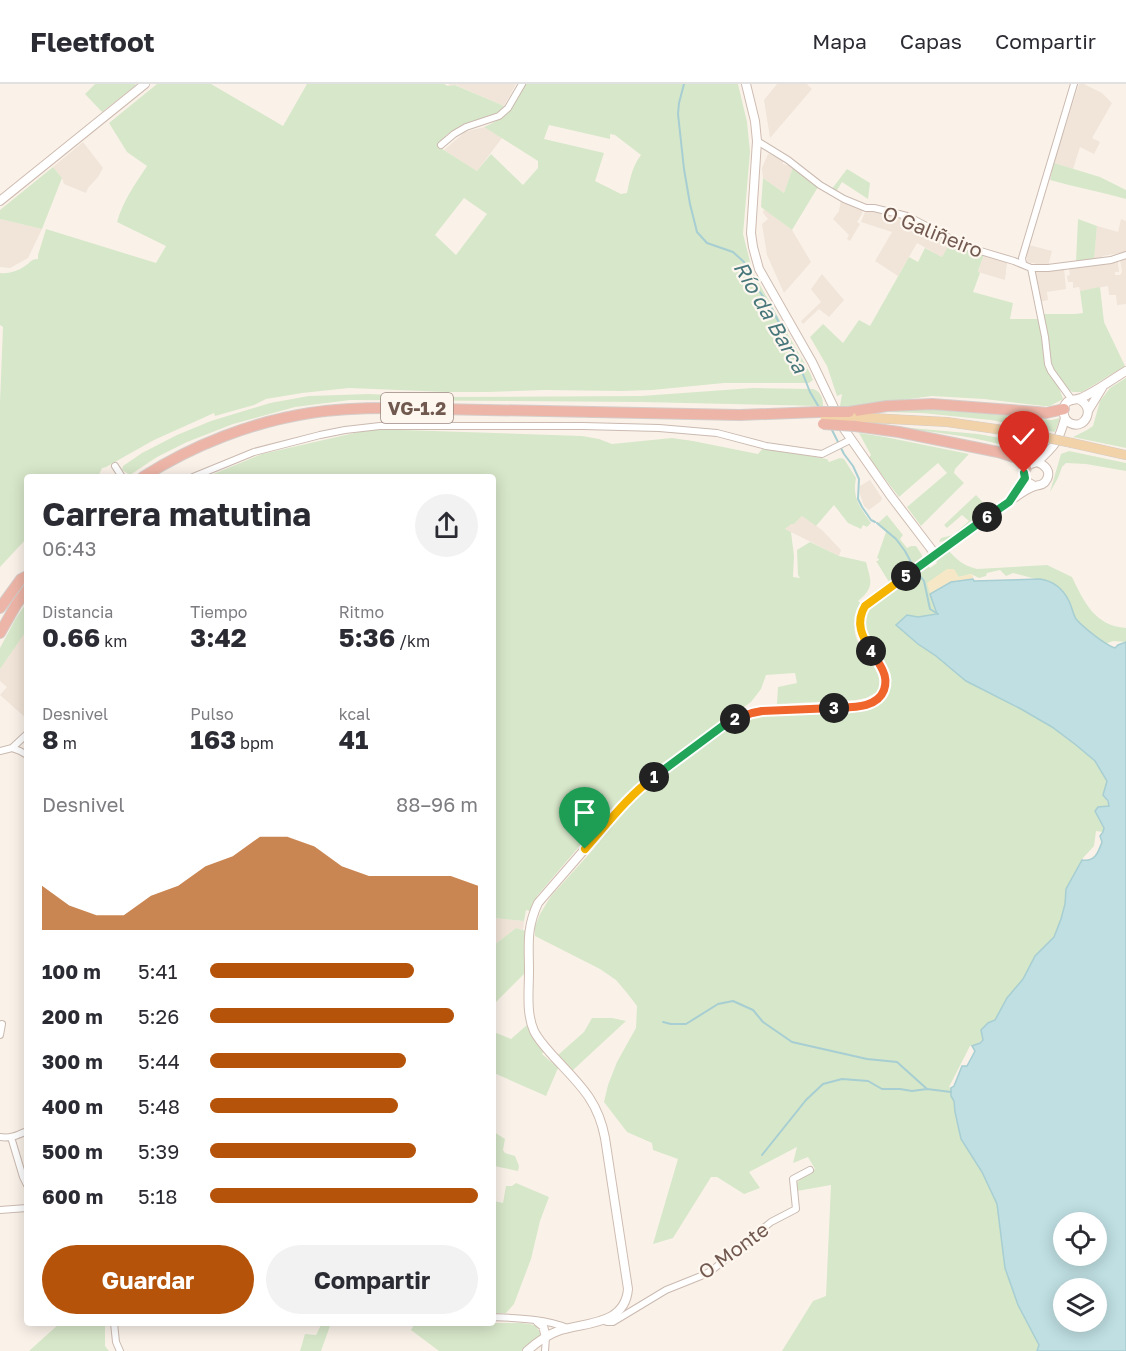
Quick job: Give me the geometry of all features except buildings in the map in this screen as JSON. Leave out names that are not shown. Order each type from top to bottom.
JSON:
[{"type":"highway","points":[[852,418],[887,406],[932,404],[1064,413]]},
{"type":"highway","name":"VG-1.2","points":[[148,474],[192,450],[240,431],[291,417],[364,408],[852,418]]},
{"type":"highway","points":[[852,418],[1017,458],[1025,473]]},
{"type":"highway","points":[[0,608],[24,578]]},
{"type":"highway","points":[[0,620],[24,585]]},
{"type":"highway","points":[[0,633],[24,594]]},
{"type":"main road","points":[[852,418],[947,422],[994,428],[1126,455]]},
{"type":"street","points":[[0,201],[145,84]]},
{"type":"street","points":[[441,145],[466,127],[499,116],[508,108],[522,84]]},
{"type":"street","points":[[746,84],[755,121],[757,141],[751,223],[755,255],[767,284],[812,362],[850,440],[935,554]]},
{"type":"street","points":[[1023,264],[1022,258],[1074,84]]},
{"type":"street","name":"O Galiñeiro","points":[[757,141],[788,159],[820,185],[844,199],[866,208],[907,216],[967,247],[1031,268],[1111,260],[1126,255]]},
{"type":"street","points":[[1031,268],[1048,364],[1051,371],[1075,399],[1084,402],[1088,411]]},
{"type":"street","points":[[1061,436],[1066,404],[1103,387],[1126,371]]},
{"type":"street","points":[[1064,413],[1068,421],[1080,424],[1086,419],[1088,411],[1103,387]]},
{"type":"street","points":[[1009,502],[1031,463],[1037,462],[1053,448],[1061,436],[1075,424]]},
{"type":"street","points":[[200,474],[254,452],[320,435],[380,426],[659,428],[717,433],[766,446],[822,454],[850,440]]},
{"type":"street","points":[[527,1351],[546,1337],[568,1329],[604,1321],[619,1310],[628,1293],[601,1118],[586,1091],[538,1038],[531,1023],[529,1006],[530,924],[538,903],[641,787],[732,721],[747,714],[762,711],[861,707],[879,698],[883,693],[884,674],[862,636],[859,623],[865,606],[1009,502],[1034,486],[1042,485],[1047,479],[1053,448]]},
{"type":"street","points":[[1037,462],[1044,465],[1048,471]]},
{"type":"street","points":[[1025,473],[1029,483],[1034,486]]},
{"type":"street","points":[[0,751],[12,748],[24,737]]},
{"type":"street","points":[[12,748],[24,754]]},
{"type":"street","points":[[0,1035],[3,1024]]},
{"type":"street","points":[[0,1137],[7,1138],[24,1132]]},
{"type":"street","points":[[11,1137],[24,1179]]},
{"type":"street","name":"O Monte","points":[[637,1307],[666,1290],[711,1271],[771,1222],[796,1209],[793,1179],[810,1170]]},
{"type":"street","points":[[0,1210],[24,1208]]},
{"type":"street","points":[[604,1321],[613,1322],[637,1307],[626,1299]]},
{"type":"street","points":[[496,1317],[560,1325],[568,1329]]},
{"type":"street","points":[[538,1322],[543,1326],[546,1337],[545,1351]]},
{"type":"street","points":[[114,1326],[116,1342],[120,1351]]},
{"type":"shaded area","points":[[449,84],[516,84],[504,106],[456,85],[448,86]]},
{"type":"shaded area","points":[[777,84],[807,84],[812,89],[770,138],[764,100]]},
{"type":"shaded area","points":[[1079,84],[1084,84],[1102,93],[1112,103],[1092,138],[1100,142],[1094,154],[1080,147],[1073,169],[1054,163]]},
{"type":"shaded area","points":[[484,127],[502,138],[477,171],[444,150],[465,132]]},
{"type":"shaded area","points":[[83,142],[103,168],[86,193],[64,184],[53,167]]},
{"type":"shaded area","points":[[768,154],[783,161],[783,164],[793,167],[784,193],[763,178],[762,168]]},
{"type":"shaded area","points":[[841,200],[863,209],[857,222],[860,224],[850,241],[847,239],[849,235],[833,219],[839,211]]},
{"type":"shaded area","points":[[764,209],[792,230],[811,262],[784,293],[767,255],[762,224],[768,219],[763,213]]},
{"type":"shaded area","points":[[868,210],[883,214],[884,212],[901,218],[951,241],[942,257],[917,243],[898,276],[875,261],[892,232],[861,222]]},
{"type":"shaded area","points":[[0,219],[42,229],[28,258],[10,268],[0,267]]},
{"type":"shaded area","points":[[1121,219],[1126,221],[1126,252],[1102,256],[1102,259],[1094,260],[1097,226],[1118,232]]},
{"type":"shaded area","points":[[1029,245],[1052,251],[1048,266],[1027,262]]},
{"type":"shaded area","points":[[984,255],[1007,262],[1005,280],[978,272]]},
{"type":"shaded area","points":[[1126,258],[1126,304],[1117,305],[1116,295],[1109,295],[1108,286],[1080,291],[1079,287],[1073,288],[1073,282],[1068,282],[1069,268],[1118,262],[1119,272],[1115,272],[1115,275],[1120,275],[1122,272],[1120,259]]},
{"type":"shaded area","points":[[1064,268],[1066,289],[1047,292],[1048,300],[1039,302],[1034,272]]},
{"type":"shaded area","points":[[822,274],[844,300],[829,317],[819,309],[803,324],[801,321],[821,302],[811,289]]},
{"type":"shaded area","points":[[870,480],[882,498],[869,510],[864,506],[860,486]]},
{"type":"shaded area","points":[[802,516],[822,530],[841,550],[839,556],[785,529]]},
{"type":"shaded area","points":[[24,634],[24,716],[0,695],[7,687],[0,681],[0,669]]},
{"type":"shaded area","points":[[496,918],[524,921],[523,930],[516,928],[496,943]]},
{"type":"green space","points":[[95,84],[136,85],[102,112],[85,94]]},
{"type":"green space","points":[[157,84],[211,84],[283,126],[307,84],[444,84],[455,85],[504,106],[496,115],[473,121],[446,135],[439,147],[477,171],[491,154],[523,185],[538,168],[538,161],[484,127],[505,115],[525,84],[738,84],[747,122],[750,152],[743,234],[753,273],[813,380],[809,383],[724,383],[621,391],[447,392],[349,388],[266,399],[254,405],[215,416],[214,413],[154,440],[102,468],[99,474],[24,474],[24,541],[0,567],[0,402],[3,327],[0,325],[0,273],[16,271],[32,260],[38,259],[46,229],[156,263],[166,246],[117,222],[126,200],[147,166],[127,152],[109,123]],"holes":[[[549,125],[610,139],[610,134],[615,135],[641,155],[633,169],[627,193],[621,194],[595,181],[604,153],[544,139]],[[464,198],[487,214],[456,255],[435,235]]]},
{"type":"green space","points":[[1054,163],[1100,177],[1126,190],[1126,199],[1050,180]]},
{"type":"green space","points":[[53,167],[62,178],[42,229],[0,219],[0,210]]},
{"type":"green space","points":[[793,167],[818,187],[792,230],[761,207],[763,178],[784,193]]},
{"type":"green space","points":[[847,169],[870,183],[868,199],[842,182],[836,192],[831,190]]},
{"type":"green space","points":[[1078,219],[1097,226],[1094,260],[1076,262]]},
{"type":"green space","points":[[951,241],[984,255],[973,292],[1013,303],[1010,319],[1039,319],[1046,365],[1063,399],[1050,406],[1044,406],[932,396],[848,407],[840,406],[842,394],[837,396],[827,366],[810,337],[823,324],[843,343],[859,320],[870,326],[909,257],[918,262],[925,248],[942,257]]},
{"type":"green space","points":[[1100,287],[1104,322],[1125,366],[1082,392],[1073,392],[1067,389],[1050,364],[1042,314],[1083,313],[1080,291]]},
{"type":"green space","points":[[1126,378],[1126,448],[1073,437],[1093,426],[1100,401],[1110,388]]},
{"type":"green space","points":[[753,388],[813,389],[821,396],[823,406],[350,400],[295,407],[233,424],[187,442],[157,457],[132,474],[122,470],[123,466],[142,453],[211,421],[270,403],[309,396],[368,394],[447,397],[641,396]]},
{"type":"green space","points":[[923,409],[1051,420],[1060,418],[1055,432],[991,420],[922,413],[884,412]]},
{"type":"green space","points":[[889,426],[978,434],[1045,446],[1028,455],[979,439]]},
{"type":"green space","points":[[372,429],[582,436],[612,444],[672,438],[758,454],[763,448],[827,459],[829,462],[844,459],[856,478],[855,491],[858,502],[871,523],[867,527],[863,525],[861,529],[848,523],[834,505],[816,526],[802,516],[785,529],[791,532],[794,556],[793,577],[800,578],[797,550],[810,542],[839,556],[866,562],[870,583],[867,592],[858,601],[863,605],[856,619],[855,631],[858,641],[876,669],[879,691],[856,700],[777,704],[778,687],[797,683],[795,673],[766,675],[761,689],[751,702],[637,784],[600,822],[537,896],[530,911],[526,910],[524,921],[496,918],[496,474],[213,474],[262,454]]},
{"type":"green space","points":[[859,433],[969,454],[954,473],[964,483],[921,526],[907,507],[947,473],[938,463],[899,497],[869,458],[871,455]]},
{"type":"green space","points":[[1069,451],[1126,463],[1126,471],[1066,463],[1050,492],[1061,454]]},
{"type":"green space","points":[[976,495],[990,510],[946,541],[939,542],[941,538],[953,535],[969,521],[962,515],[947,528],[944,525]]},
{"type":"green space","points":[[887,515],[903,535],[900,539],[907,548],[916,546],[922,555],[922,559],[889,582],[876,561],[879,559],[877,558],[886,532],[877,524]]},
{"type":"green space","points":[[948,550],[961,562],[977,569],[1047,565],[1072,577],[1086,604],[1098,618],[1106,623],[1126,628],[1126,642],[1113,641],[1105,644],[1102,642],[1095,761],[1107,782],[1103,795],[1110,806],[1098,807],[1095,811],[1104,828],[1103,832],[1096,831],[1094,846],[1083,858],[1066,889],[1065,904],[1054,937],[1035,956],[1023,979],[1007,998],[995,1020],[988,1023],[981,1041],[970,1046],[949,1087],[997,1204],[1005,1268],[1039,1345],[1037,1351],[782,1351],[813,1301],[826,1296],[831,1185],[797,1191],[797,1183],[801,1178],[815,1169],[808,1157],[793,1163],[797,1147],[749,1172],[760,1188],[744,1194],[717,1177],[711,1177],[673,1238],[653,1244],[678,1159],[653,1150],[652,1143],[627,1132],[604,1102],[617,1062],[636,1028],[637,1006],[616,980],[600,969],[535,936],[535,926],[551,896],[627,808],[642,793],[722,732],[744,720],[764,716],[869,710],[887,696],[890,684],[883,662],[864,627],[864,619],[870,606],[927,564],[930,568],[937,563],[935,558]],"holes":[[[1000,570],[1006,576],[1013,573],[1036,579],[975,581],[973,579],[930,593],[929,583],[936,577],[959,577],[971,574],[979,578],[986,576],[987,573]]]},
{"type":"green space","points":[[24,606],[24,634],[0,669],[0,648]]},
{"type":"green space","points":[[516,928],[526,931],[525,973],[496,1002],[496,943]]},
{"type":"green space","points":[[592,1018],[626,1021],[572,1071],[558,1055],[584,1032]]},
{"type":"green space","points":[[527,1025],[544,1051],[542,1054],[558,1068],[546,1096],[496,1074],[496,1033],[511,1039]]},
{"type":"green space","points":[[496,1133],[505,1139],[503,1150],[505,1153],[515,1156],[519,1166],[518,1171],[496,1166]]},
{"type":"green space","points":[[516,1183],[549,1197],[540,1221],[531,1259],[514,1304],[506,1313],[496,1313],[496,1201],[503,1203],[506,1186]]},
{"type":"green space","points":[[496,1323],[522,1323],[535,1325],[540,1332],[540,1337],[523,1351],[439,1351],[411,1330],[413,1326],[496,1326]]},
{"type":"green space","points":[[57,1326],[105,1326],[105,1346],[109,1351],[29,1351]]},
{"type":"green space","points":[[320,1326],[330,1326],[321,1351],[300,1351],[305,1334],[316,1335]]},
{"type":"sand","points":[[947,569],[954,569],[959,577],[971,574],[973,579],[951,582],[930,594],[927,583]]},
{"type":"water","points":[[973,579],[974,581],[1040,579],[1058,586],[1069,601],[1076,619],[1094,635],[1115,648],[1126,642],[1126,1351],[1037,1351],[1039,1345],[1018,1305],[1005,1268],[997,1204],[982,1172],[961,1139],[951,1096],[951,1088],[962,1066],[967,1066],[975,1051],[972,1046],[983,1040],[981,1030],[995,1020],[1007,998],[1023,979],[1035,956],[1054,937],[1065,904],[1066,889],[1082,860],[1090,860],[1097,853],[1102,842],[1100,836],[1104,828],[1095,811],[1098,807],[1109,806],[1103,795],[1107,781],[1095,761],[1052,727],[966,681],[896,625],[907,615],[918,617],[937,614],[930,594],[951,582]]},
{"type":"waterway","name":"Río da Barca","points":[[684,84],[678,114],[684,169],[697,232],[707,243],[733,252],[744,262],[750,279],[771,307],[820,409]]},
{"type":"waterway","name":"Río da Barca","points":[[832,430],[859,479],[858,499],[871,520],[875,522]]},
{"type":"waterway","name":"Río da Barca","points":[[877,523],[896,539],[913,566]]},
{"type":"waterway","name":"Río da Barca","points":[[917,572],[924,581],[930,609],[938,614]]},
{"type":"waterway","points":[[663,1022],[686,1024],[718,1004],[733,1001],[753,1010],[763,1022],[792,1042],[867,1059],[897,1062],[927,1089]]},
{"type":"waterway","points":[[762,1155],[806,1100],[823,1084],[842,1079],[868,1081],[882,1089],[912,1091],[927,1089],[951,1092]]},
{"type":"route","points":[[585,849],[641,787],[739,717],[762,711],[861,707],[879,698],[885,684],[884,674],[859,628],[861,612],[865,606],[1009,502],[1025,478],[1024,473]]}]
